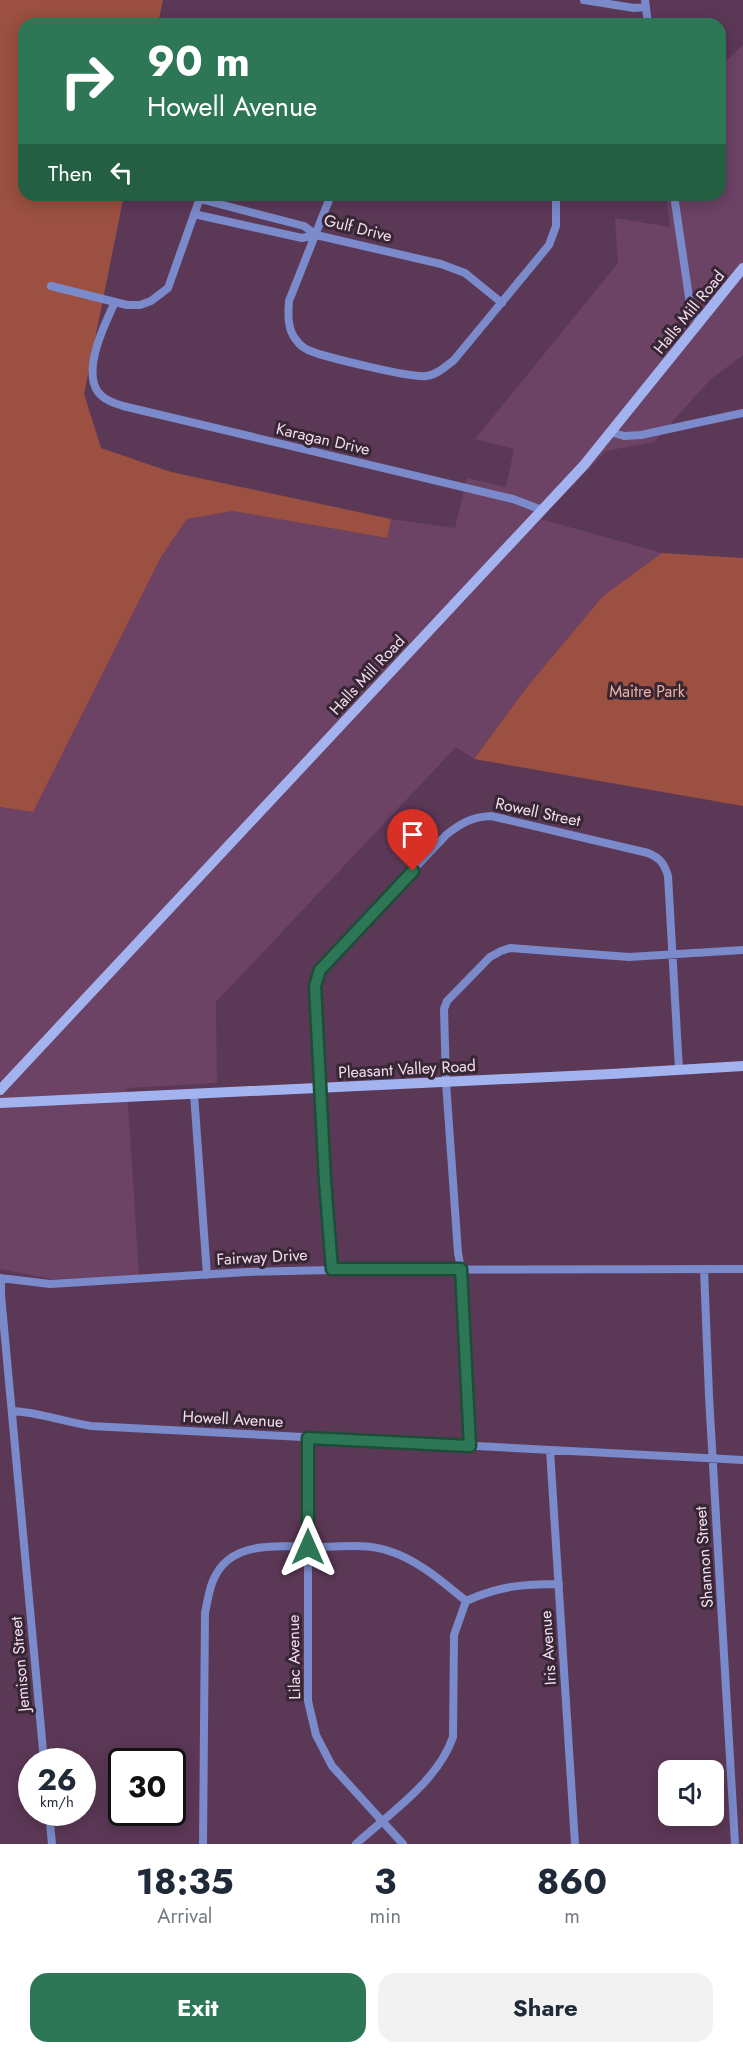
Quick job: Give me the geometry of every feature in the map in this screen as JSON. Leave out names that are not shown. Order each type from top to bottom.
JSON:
[{"type":"street","points":[[584,0],[634,8],[645,3],[647,18]]},
{"type":"street","points":[[51,286],[115,302],[140,305],[151,302],[168,288],[198,201]]},
{"type":"street","name":"Gulf Drive","points":[[213,201],[304,226],[316,235],[441,264],[465,273],[502,303]]},
{"type":"street","points":[[329,201],[289,301],[288,318],[292,333],[306,349],[334,358],[420,376],[428,376],[454,360],[549,244],[556,226],[556,201]]},
{"type":"street","points":[[675,201],[691,311],[700,322]]},
{"type":"street","points":[[194,213],[302,238],[316,235]]},
{"type":"street","points":[[259,228],[262,216]]},
{"type":"street","name":"Halls Mill Road","points":[[0,1090],[542,510],[611,432],[743,268]]},
{"type":"street","name":"Karagan Drive","points":[[115,302],[99,342],[93,368],[95,386],[99,394],[107,400],[123,406],[513,499],[542,510]]},
{"type":"street","points":[[611,432],[624,436],[640,435],[743,413]]},
{"type":"street","name":"Rowell Street","points":[[332,1269],[315,986],[320,970],[446,835],[462,823],[491,816],[658,857],[664,864],[668,876],[679,1070]]},
{"type":"street","points":[[395,825],[428,854]]},
{"type":"street","points":[[470,1446],[461,1269],[446,1082],[444,1019],[447,1001],[490,957],[501,951],[521,948],[629,957],[743,950]]},
{"type":"street","name":"Pleasant Valley Road","points":[[0,1103],[743,1066]]},
{"type":"street","points":[[194,1094],[207,1275]]},
{"type":"street","name":"Fairway Drive","points":[[1,1278],[50,1284],[332,1269],[743,1269]]},
{"type":"street","name":"Shannon Street","points":[[704,1269],[712,1459],[735,1844]]},
{"type":"street","name":"Jemison Street","points":[[1,1278],[43,1748]]},
{"type":"street","name":"Howell Avenue","points":[[12,1411],[33,1412],[64,1422],[92,1426],[743,1460]]},
{"type":"street","name":"Lilac Avenue","points":[[308,1438],[308,1701],[311,1718],[316,1736],[332,1766],[403,1844]]},
{"type":"street","name":"Iris Avenue","points":[[550,1450],[575,1844]]},
{"type":"street","points":[[203,1844],[205,1613],[211,1582],[221,1566],[246,1551],[266,1547],[371,1547],[389,1550],[406,1558],[466,1600]]},
{"type":"street","points":[[356,1844],[426,1781],[448,1751],[453,1737],[454,1635],[466,1600],[488,1591],[520,1584],[559,1584]]},
{"type":"street","points":[[50,1826],[52,1844]]},
{"type":"shaded area","points":[[743,45],[743,355],[710,380],[654,442],[606,451],[541,519],[662,553],[603,596],[527,687],[474,759],[456,747],[216,1002],[217,1083],[127,1088],[139,1275],[52,1279],[0,1269],[0,807],[33,812],[161,557],[187,519],[233,511],[386,538],[391,519],[455,528],[467,478],[506,487],[514,449],[475,439],[618,263],[615,218],[670,227],[667,201],[726,201],[726,61]]},
{"type":"green space","points":[[0,0],[163,0],[159,18],[18,18],[18,201],[123,201],[84,394],[101,448],[171,472],[391,519],[387,538],[233,511],[187,519],[161,557],[33,812],[0,807]]},
{"type":"green space","name":"Maitre Park","points":[[662,553],[743,558],[743,806],[474,759],[527,687],[603,596]]},
{"type":"route","points":[[308,1547],[308,1438],[470,1446],[461,1269],[332,1269],[325,1181],[316,978],[320,970],[413,871]]}]
